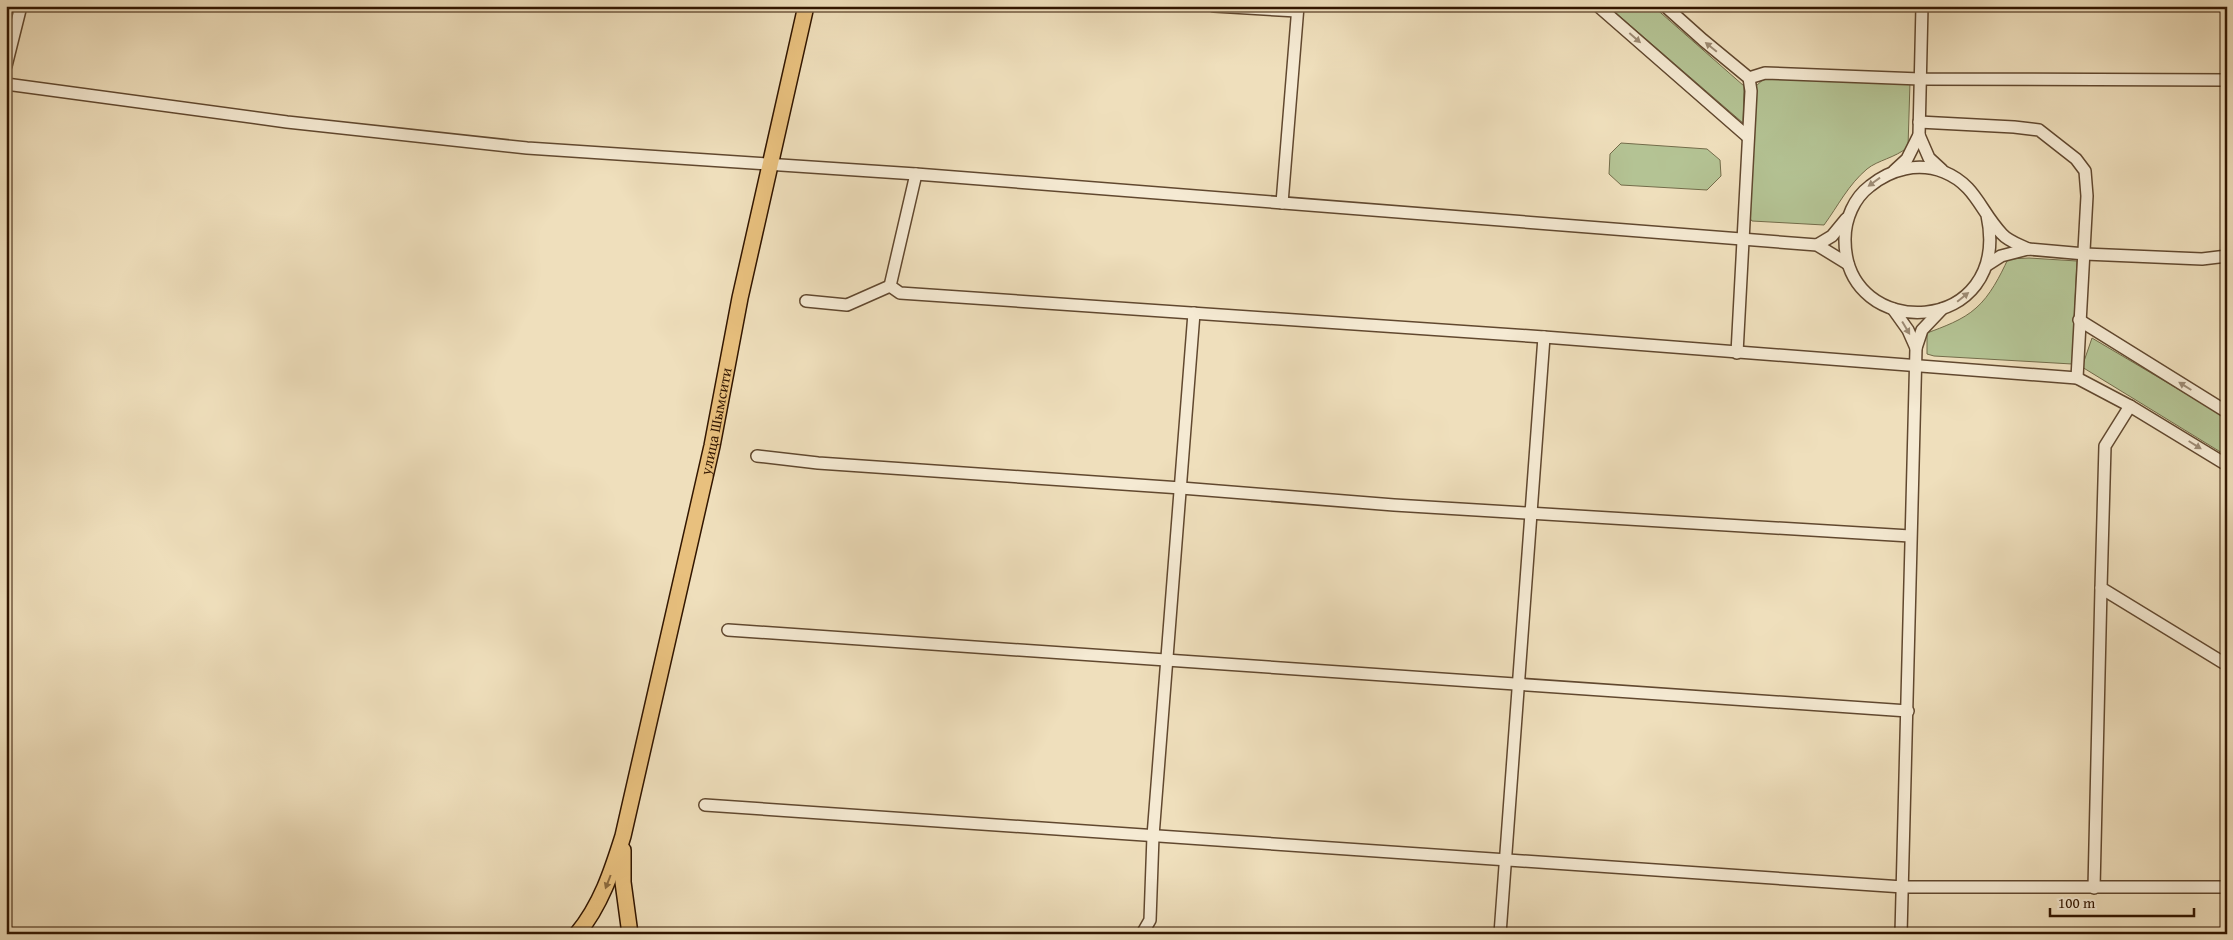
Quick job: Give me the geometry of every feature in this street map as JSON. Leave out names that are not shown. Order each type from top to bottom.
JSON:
[{"type":"main road","name":"улица Шымсити","points":[[577,934],[597,906],[607,884],[623,836],[710,456],[740,298],[772,164],[806,6]]},
{"type":"main road","name":"улица Шымсити","points":[[623,836],[623,882],[630,934]]},
{"type":"street","points":[[6,66],[21,6]]},
{"type":"street","points":[[1214,6],[1298,9],[1282,203]]},
{"type":"street","points":[[1598,6],[1748,137]]},
{"type":"street","points":[[1665,6],[1749,78],[1751,91],[1737,353]]},
{"type":"street","points":[[1922,6],[1919,135],[1929,158],[1943,171],[1970,189],[2003,236],[2028,249]]},
{"type":"street","points":[[1749,78],[1765,73],[1920,79],[2227,80]]},
{"type":"street","points":[[6,84],[287,122],[527,148],[916,174],[1817,245],[1848,264]]},
{"type":"street","points":[[1919,122],[2014,126],[2039,130],[2076,160],[2084,171],[2087,196],[2077,378]]},
{"type":"street","points":[[1894,171],[1907,159],[1919,135]]},
{"type":"street","points":[[1942,310],[1926,313],[1909,313],[1893,309],[1878,302],[1855,279],[1848,264],[1845,248],[1845,231],[1856,201],[1866,188],[1879,178],[1894,171],[1910,167],[1943,171]]},
{"type":"street","points":[[890,286],[916,174]]},
{"type":"street","points":[[1916,348],[1922,330],[1942,310],[1969,292],[1980,280],[1987,265],[1991,249],[1991,233],[1987,215]]},
{"type":"street","points":[[1817,245],[1832,236],[1849,216]]},
{"type":"street","points":[[1987,265],[2001,256],[2028,249],[2084,254],[2202,259],[2227,256]]},
{"type":"street","points":[[806,301],[847,305],[890,286]]},
{"type":"street","points":[[890,286],[900,294],[1544,337],[2077,378],[2130,406],[2227,465]]},
{"type":"street","points":[[1893,309],[1908,330],[1916,348],[1917,367],[1910,536],[1908,710],[1901,934]]},
{"type":"street","points":[[1142,934],[1150,920],[1153,836],[1194,313]]},
{"type":"street","points":[[2079,320],[2227,412]]},
{"type":"street","points":[[1500,934],[1507,860],[1544,337]]},
{"type":"street","points":[[2094,888],[2105,446],[2130,406]]},
{"type":"street","points":[[757,456],[818,463],[1181,488],[1394,506],[1910,536]]},
{"type":"street","points":[[2101,588],[2227,664]]},
{"type":"street","points":[[728,630],[1908,710]]},
{"type":"street","points":[[705,804],[1902,887],[2227,887]]},
{"type":"green space","points":[[1608,6],[1653,6],[1744,86],[1743,123]]},
{"type":"green space","points":[[1766,77],[1910,82],[1908,147],[1898,154],[1871,166],[1860,175],[1824,225],[1752,221],[1748,216],[1756,86]]},
{"type":"green space","points":[[1621,143],[1707,149],[1720,160],[1721,176],[1707,190],[1621,185],[1609,174],[1610,154]]},
{"type":"green space","points":[[2029,258],[2077,261],[2072,364],[1934,356],[1927,354],[1927,333],[1959,320],[1976,308],[1990,292],[2008,259]]},
{"type":"green space","points":[[2092,338],[2227,418],[2227,456],[2082,367]]}]
